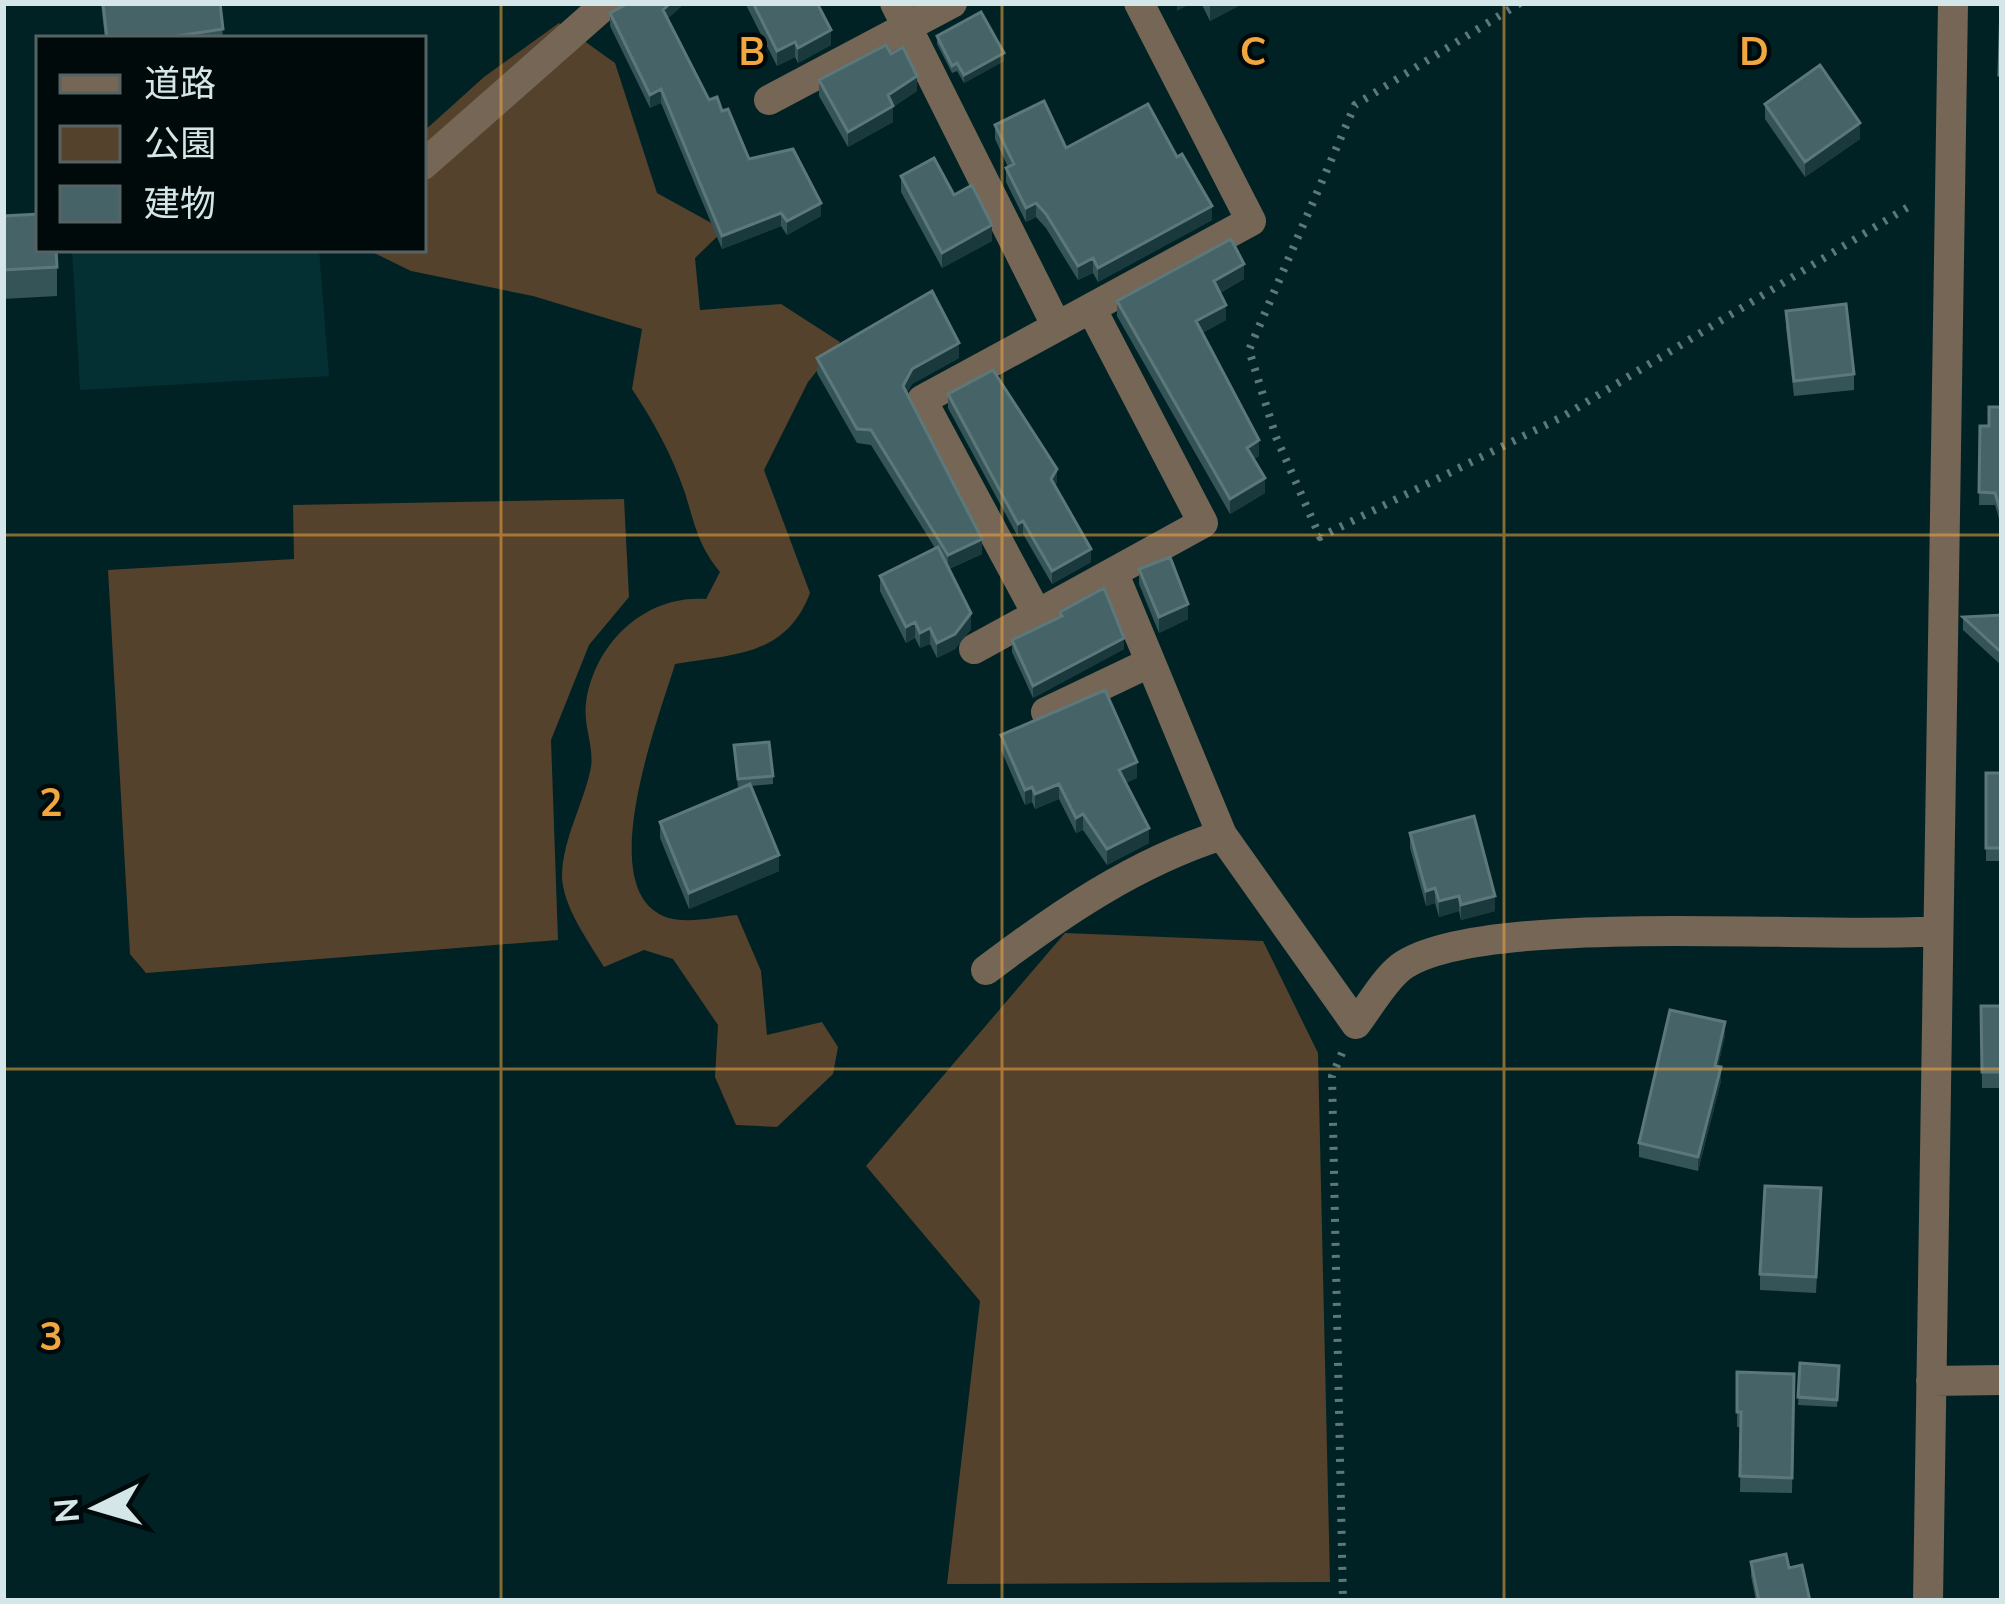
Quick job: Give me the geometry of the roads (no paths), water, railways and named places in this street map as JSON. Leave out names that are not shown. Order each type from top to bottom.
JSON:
[{"type":"street","points":[[426,162],[607,3]]},
{"type":"street","points":[[769,100],[901,15],[952,3]]},
{"type":"street","points":[[1036,612],[922,400],[1251,221],[1139,3]]},
{"type":"street","points":[[1928,1601],[1953,3]]},
{"type":"street","points":[[901,15],[1055,325]]},
{"type":"street","points":[[974,650],[1203,523],[1091,308]]},
{"type":"street","points":[[1114,574],[1222,835],[1356,1024],[1402,966],[1471,943],[1649,932],[1879,936],[1938,932]]},
{"type":"street","points":[[1046,712],[1149,663]]},
{"type":"street","points":[[986,970],[1120,879],[1222,835]]},
{"type":"street","points":[[1931,1381],[2002,1380]]}]
